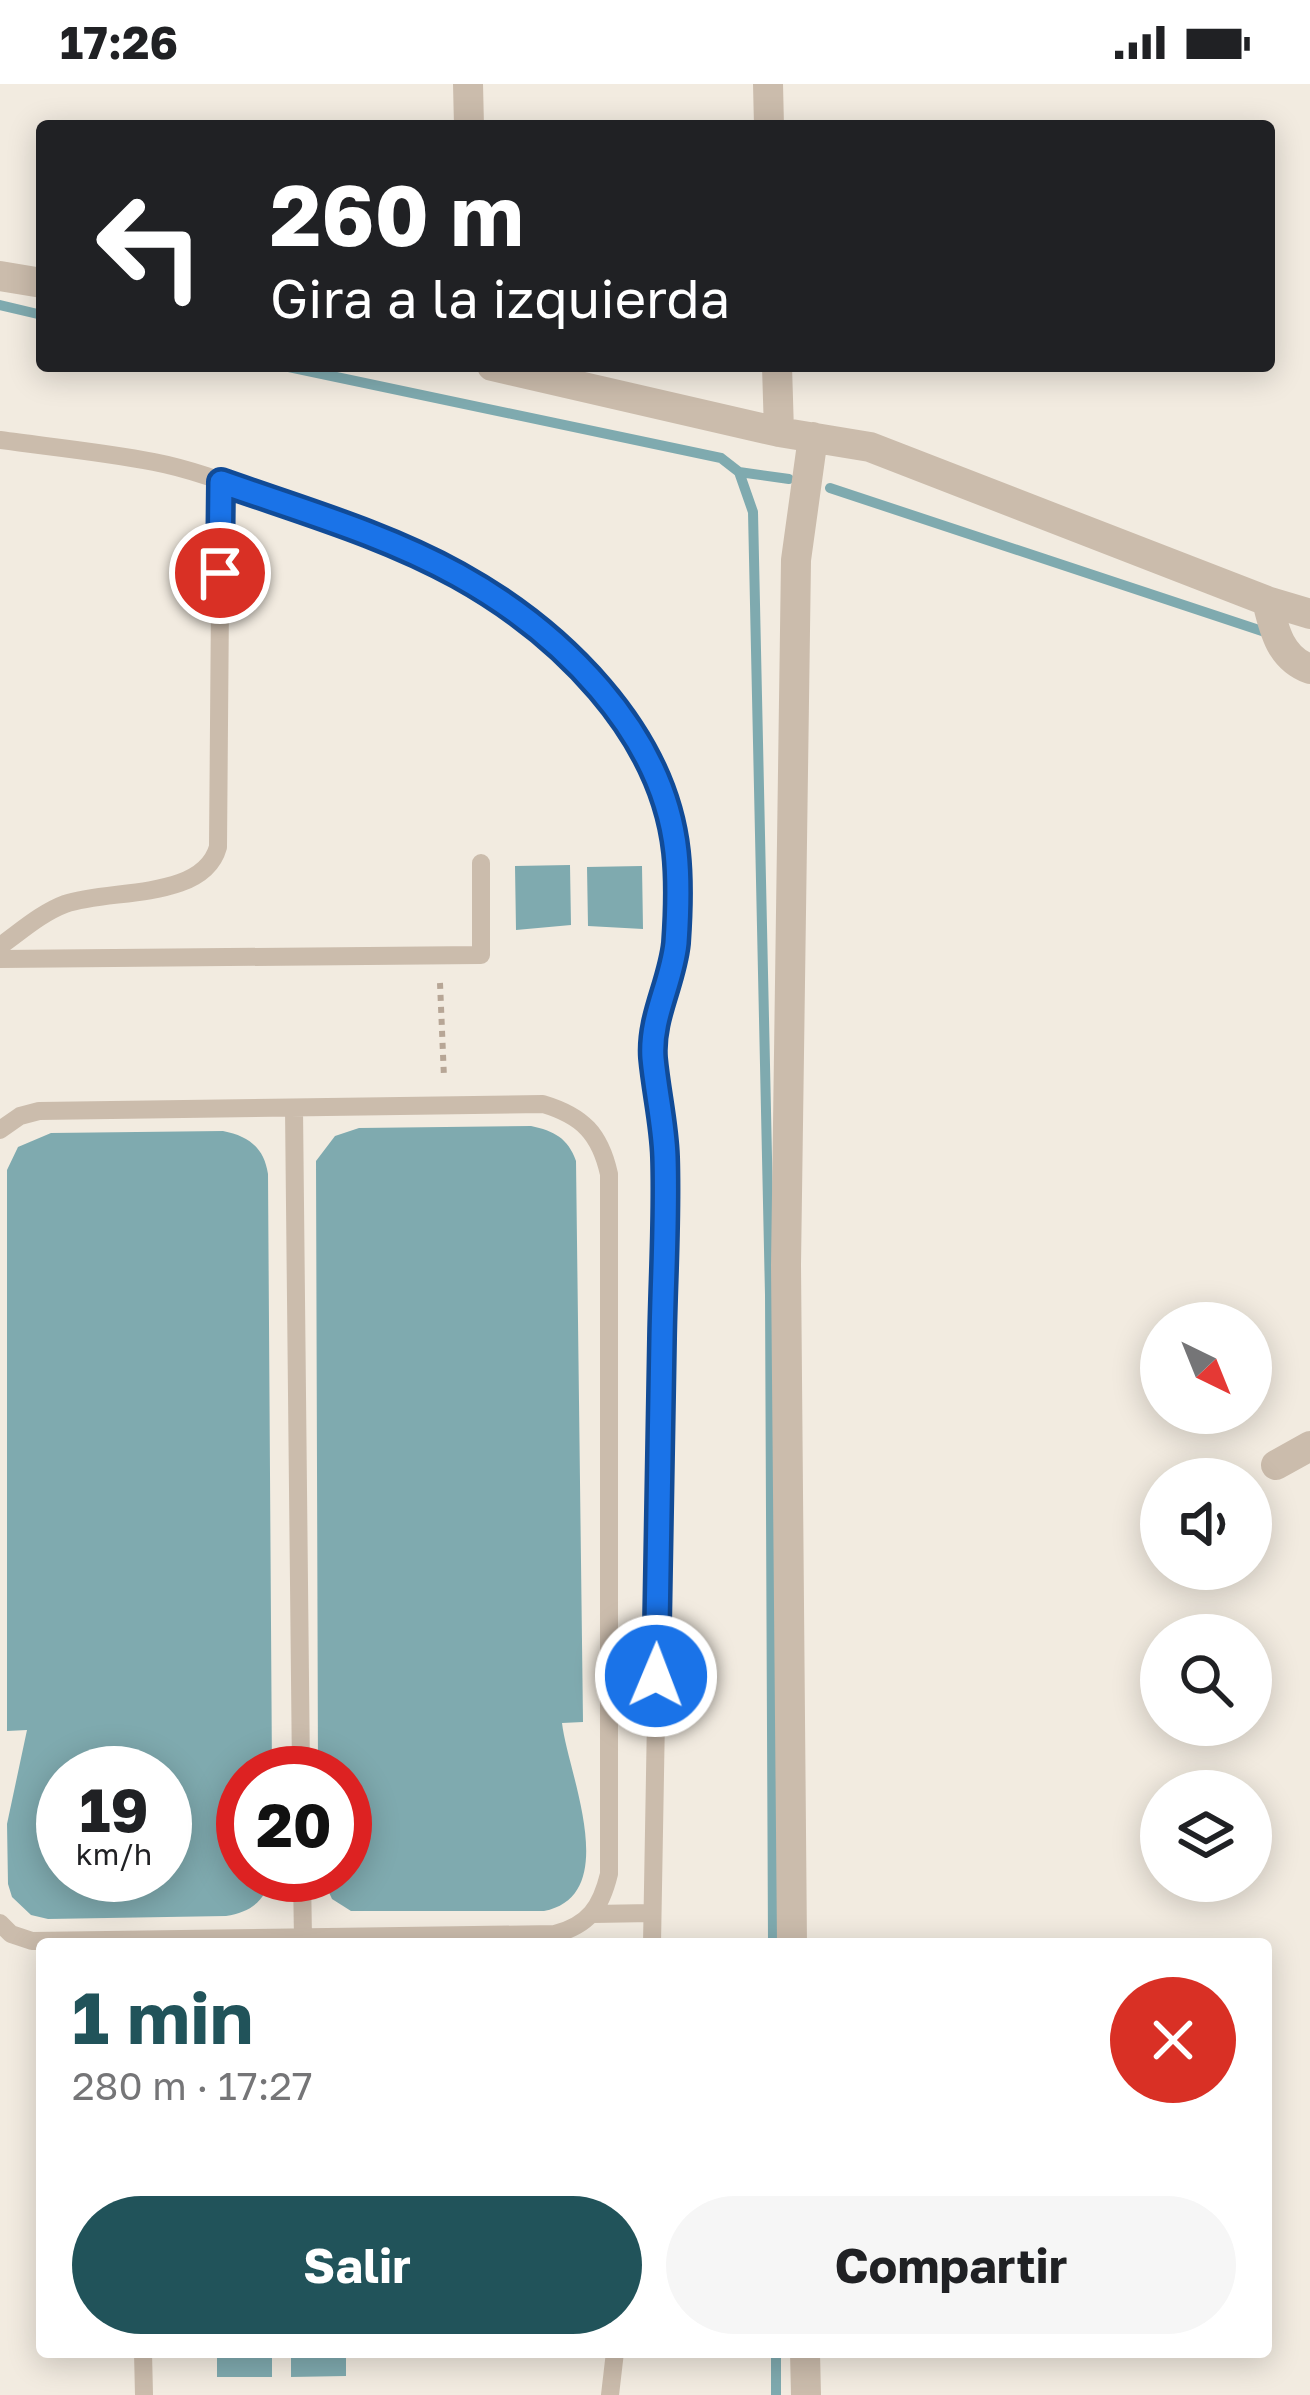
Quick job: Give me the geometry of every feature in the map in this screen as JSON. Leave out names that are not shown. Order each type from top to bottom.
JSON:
[{"type":"street","points":[[468,84],[470,120]]},
{"type":"street","points":[[768,84],[769,120]]},
{"type":"street","points":[[0,275],[36,282]]},
{"type":"street","points":[[518,372],[870,448],[1310,614]]},
{"type":"street","points":[[777,372],[779,432]]},
{"type":"street","points":[[792,1938],[786,1264],[796,560],[813,437]]},
{"type":"street","points":[[1267,601],[1275,636],[1294,664],[1310,669]]},
{"type":"street","points":[[1276,1465],[1310,1446]]},
{"type":"street","points":[[805,2358],[806,2395]]},
{"type":"lane","points":[[0,440],[156,462],[386,541],[459,575],[522,617],[574,662],[622,716],[654,775],[676,853],[676,945],[653,1024],[665,1154],[652,1938]]},
{"type":"lane","points":[[0,946],[57,907],[184,883],[207,870],[214,859],[218,847],[221,482]]},
{"type":"lane","points":[[0,958],[481,956],[481,863]]},
{"type":"lane","points":[[0,1130],[20,1116],[39,1111],[543,1104],[590,1126],[603,1148],[609,1174],[609,1874],[603,1898],[576,1928],[555,1934],[353,1938]]},
{"type":"lane","points":[[294,1109],[301,1746]]},
{"type":"lane","points":[[302,1902],[303,1938]]},
{"type":"lane","points":[[592,1914],[652,1913]]},
{"type":"lane","points":[[0,1924],[11,1934],[36,1941]]},
{"type":"lane","points":[[143,2358],[144,2395]]},
{"type":"lane","points":[[610,2395],[614,2358]]},
{"type":"path","points":[[439,956],[446,1106]]},
{"type":"water","points":[[570,865],[571,925],[516,930],[515,866]]},
{"type":"water","points":[[642,866],[643,929],[588,926],[587,867]]},
{"type":"water","points":[[531,1126],[559,1137],[576,1161],[583,1722],[562,1723],[580,1801],[586,1858],[581,1882],[568,1900],[544,1911],[351,1911],[337,1902],[372,1902],[372,1746],[318,1746],[316,1161],[335,1136],[359,1128]]},
{"type":"water","points":[[223,1131],[254,1145],[266,1165],[272,1746],[216,1746],[216,1902],[257,1902],[235,1914],[48,1919],[31,1915],[12,1897],[8,1884],[7,1824],[27,1730],[7,1731],[7,1170],[18,1147],[51,1133]]},
{"type":"water","points":[[217,2358],[272,2358],[272,2377],[217,2377]]},
{"type":"water","points":[[291,2358],[346,2358],[346,2376],[291,2377]]},
{"type":"waterway","points":[[0,305],[36,314]]},
{"type":"waterway","points":[[312,372],[721,458],[739,472],[753,512],[770,1295],[773,1938]]},
{"type":"waterway","points":[[739,472],[789,479]]},
{"type":"waterway","points":[[830,488],[1268,633]]},
{"type":"waterway","points":[[776,2358],[776,2395]]},
{"type":"route","points":[[220,573],[221,482],[386,541],[459,575],[522,617],[574,662],[622,716],[654,775],[676,853],[676,945],[653,1024],[665,1154],[656,1676]]}]
